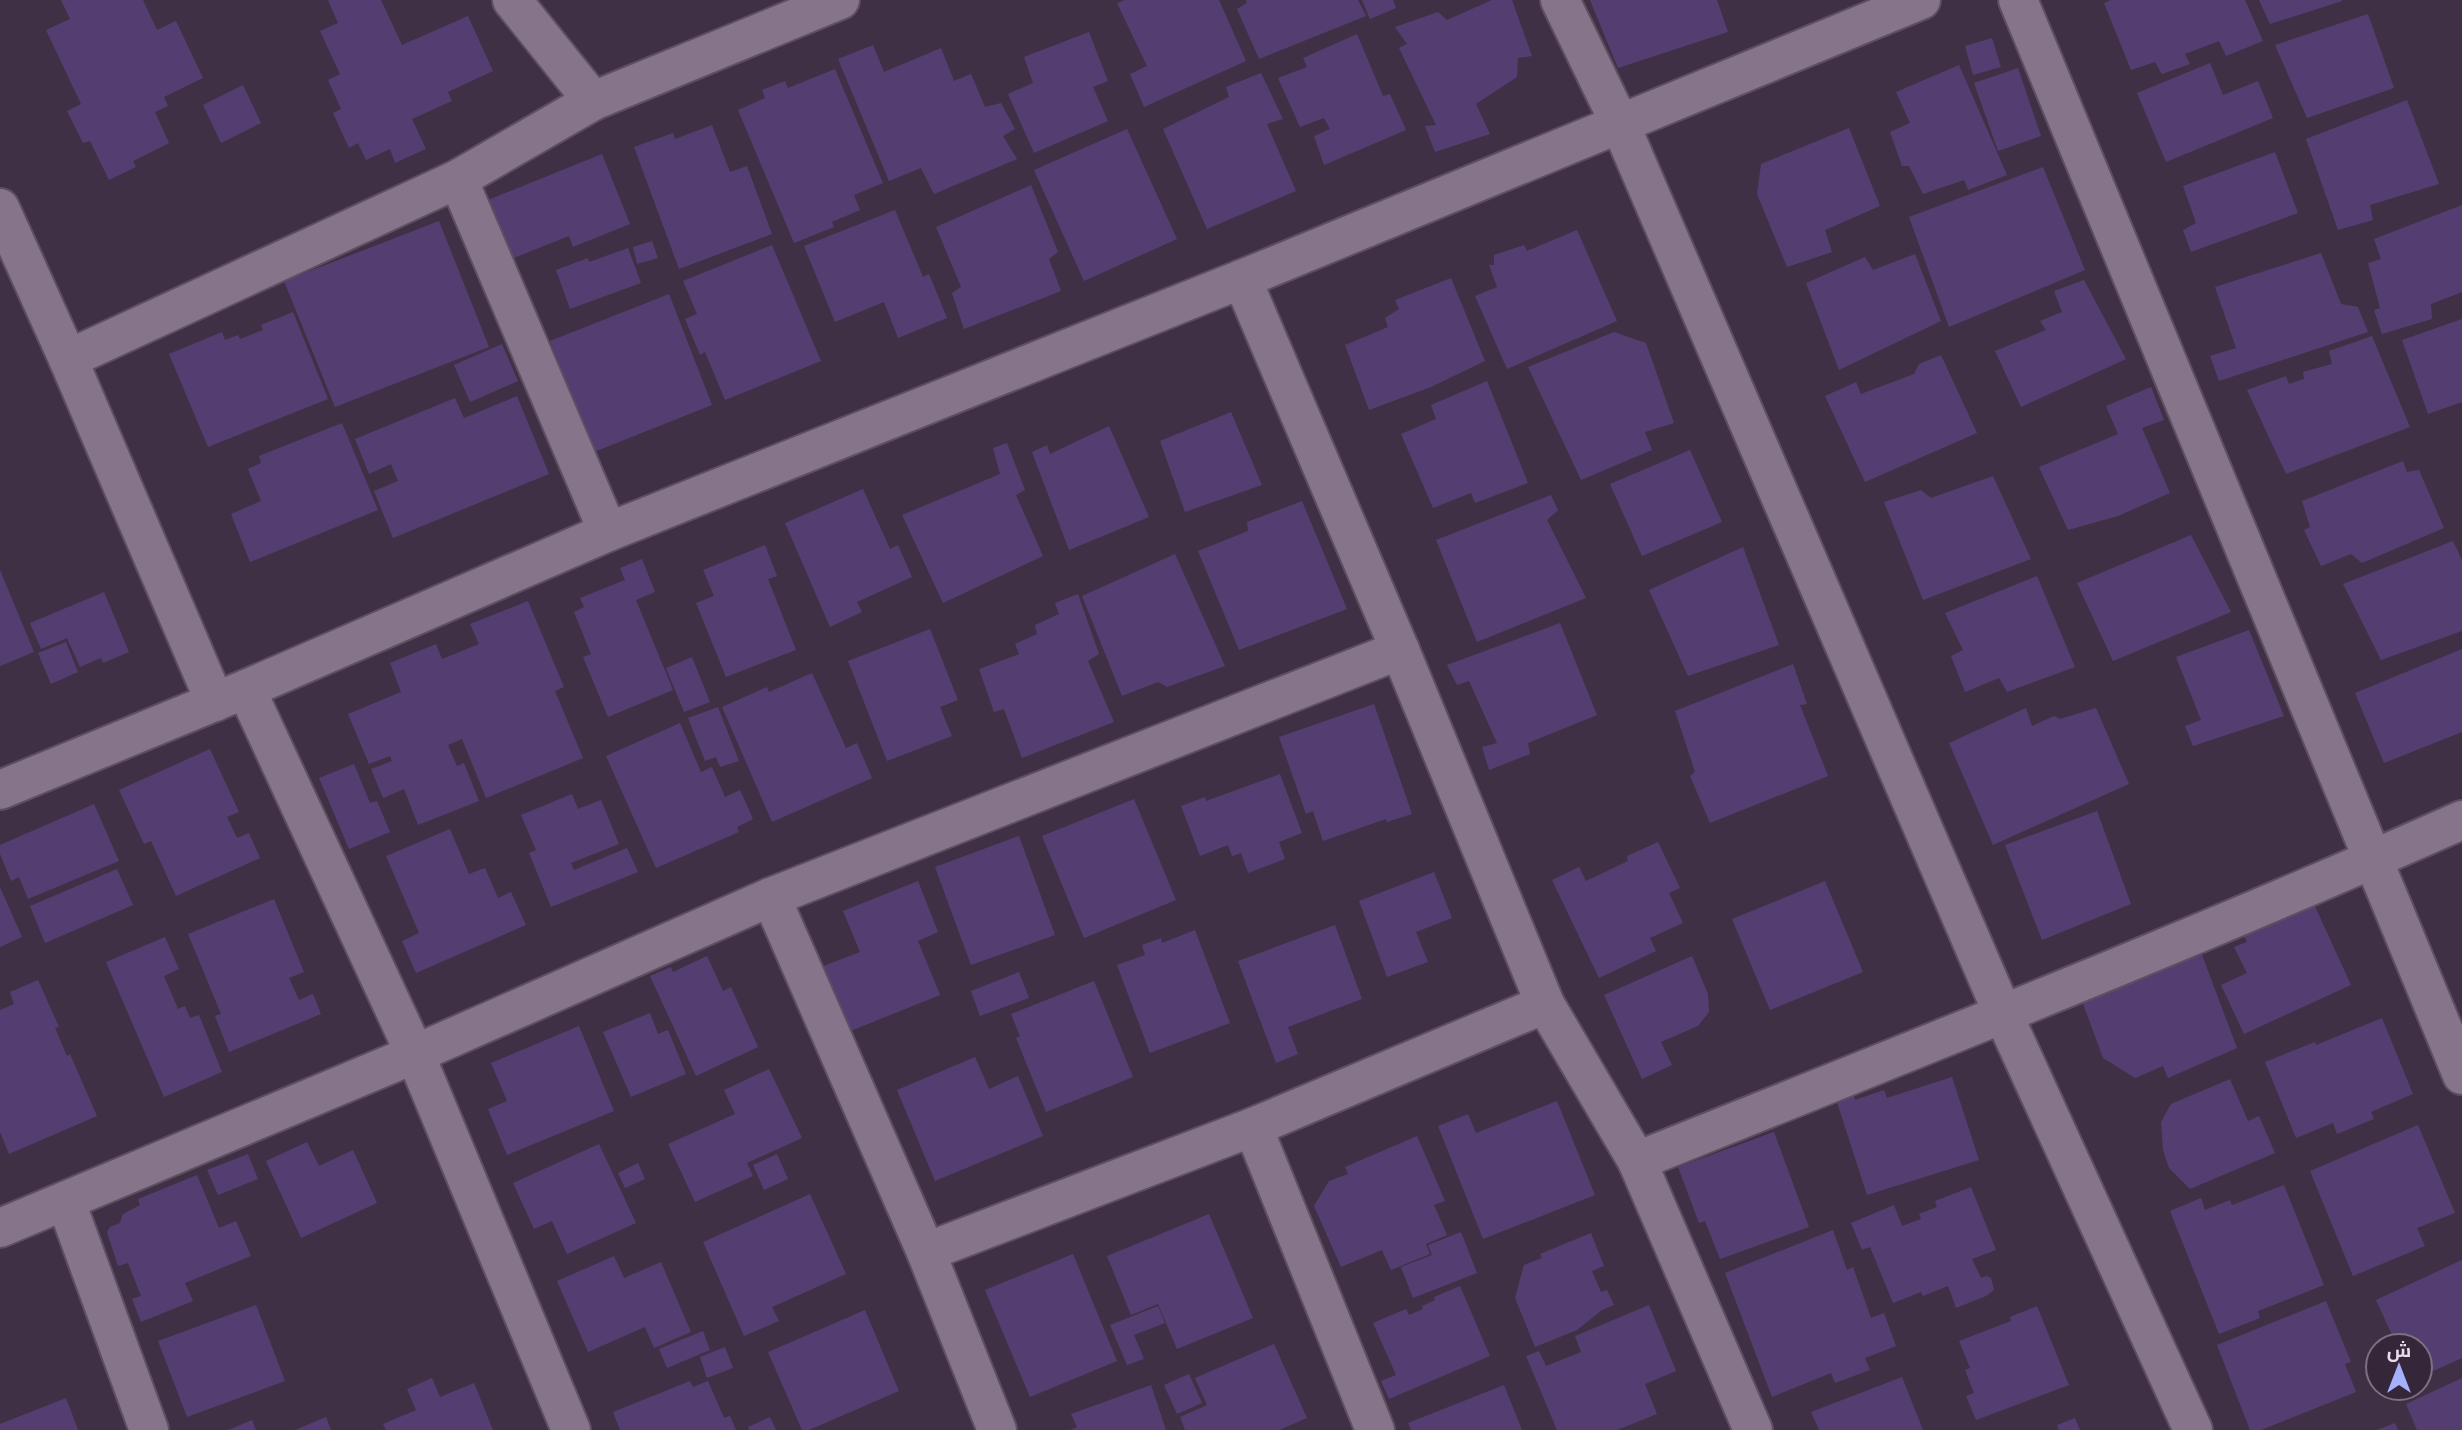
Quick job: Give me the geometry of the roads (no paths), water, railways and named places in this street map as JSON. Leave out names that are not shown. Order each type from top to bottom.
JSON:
[{"type":"street","points":[[512,0],[593,101]]},
{"type":"street","points":[[68,359],[458,178],[593,101],[840,0]]},
{"type":"street","points":[[1560,0],[1620,124],[2003,1014],[2193,1430]]},
{"type":"street","points":[[0,790],[231,695],[608,532],[1242,279],[1921,0]]},
{"type":"street","points":[[2018,0],[2462,1075]]},
{"type":"street","points":[[458,178],[608,532]]},
{"type":"street","points":[[0,208],[68,359],[231,695],[415,1054],[570,1430]]},
{"type":"street","points":[[1242,279],[1400,650],[1545,1004],[1637,1161],[1753,1430]]},
{"type":"street","points":[[0,1228],[415,1054],[771,897],[1400,650]]},
{"type":"street","points":[[1637,1161],[2003,1014],[2373,860],[2462,820]]},
{"type":"street","points":[[771,897],[926,1252],[997,1430]]},
{"type":"street","points":[[926,1252],[1253,1127],[1545,1004]]},
{"type":"street","points":[[1253,1127],[1375,1430]]},
{"type":"street","points":[[66,1202],[149,1430]]}]
